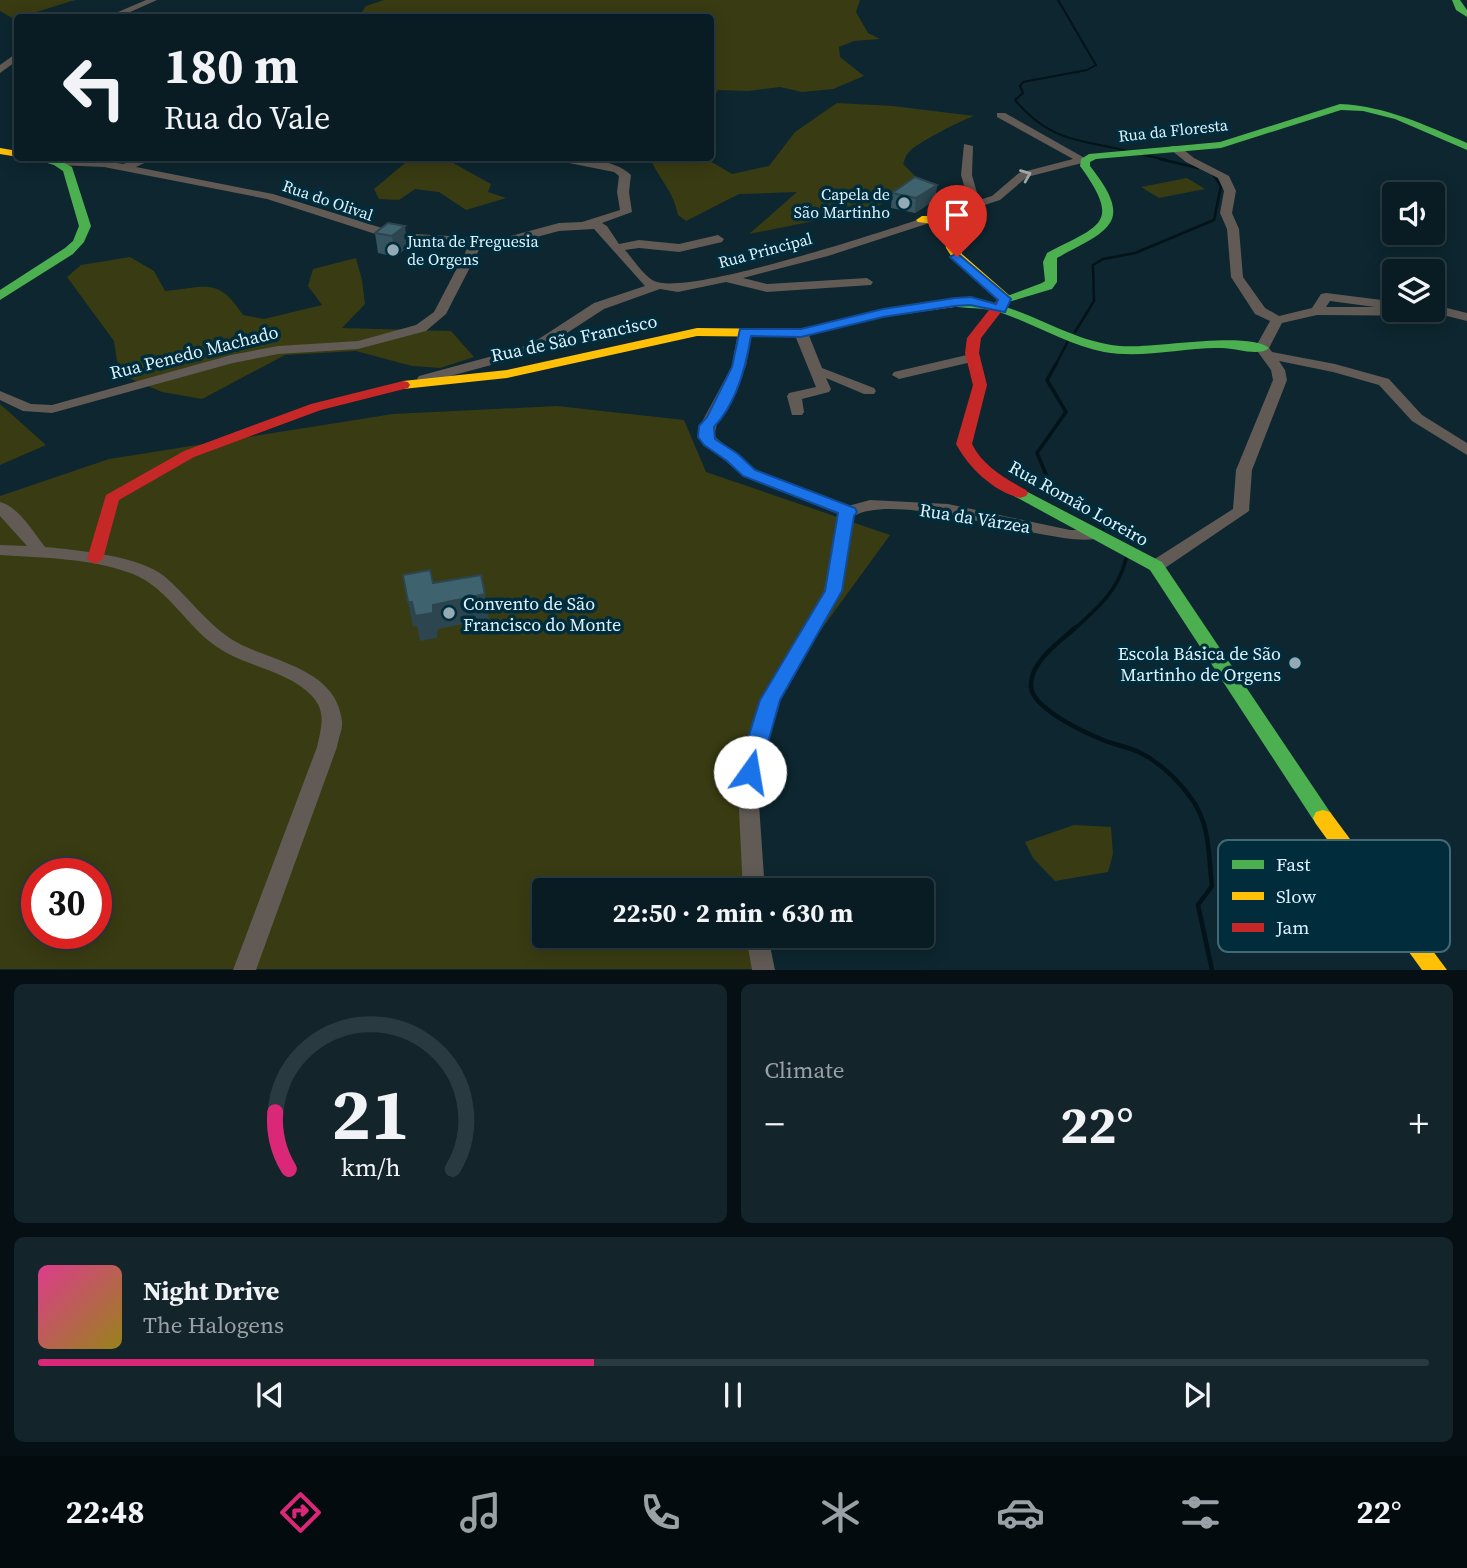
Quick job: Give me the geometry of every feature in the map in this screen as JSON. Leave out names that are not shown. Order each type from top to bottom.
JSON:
[{"type":"street","points":[[118,14],[153,0]]},
{"type":"street","points":[[1456,0],[1459,8],[1467,14]]},
{"type":"street","points":[[0,70],[14,58]]},
{"type":"street","name":"Rua da Floresta","points":[[1089,159],[1237,141],[1340,107],[1363,108],[1399,117],[1467,147]]},
{"type":"street","points":[[899,375],[935,375],[971,358],[975,335],[1003,304],[1051,282],[1049,260],[1052,255],[1078,244],[1110,220],[1110,201],[1085,166],[1089,159],[1001,115]]},
{"type":"street","points":[[968,146],[965,163],[966,185],[975,204]]},
{"type":"street","points":[[1175,148],[1190,160],[1223,176],[1230,191],[1226,213],[1233,229],[1237,277],[1260,311],[1277,320],[1317,311],[1382,313]]},
{"type":"street","name":"Rua Principal","points":[[413,382],[520,353],[539,345],[599,306],[657,286],[678,288],[789,264],[996,198],[1023,174],[1089,159]]},
{"type":"street","points":[[0,296],[78,243],[85,226],[62,166],[46,161]]},
{"type":"street","points":[[123,168],[142,161]]},
{"type":"street","name":"Rua do Olival","points":[[62,166],[104,164],[270,196],[394,236],[500,243],[559,227],[585,225],[626,212],[625,175],[617,169],[575,161]]},
{"type":"street","points":[[922,220],[936,220],[949,226],[951,248],[957,257],[1003,304],[1071,338],[1104,348],[1142,354],[1221,344],[1335,368],[1384,382],[1417,418],[1442,437],[1467,450]]},
{"type":"street","points":[[585,225],[603,229],[616,248],[650,284],[657,286]]},
{"type":"street","points":[[616,248],[639,244],[679,248],[718,239]]},
{"type":"street","name":"Rua Penedo Machado","points":[[0,395],[28,408],[52,409],[231,359],[278,349],[358,345],[405,334],[432,323],[476,243]]},
{"type":"street","points":[[728,278],[767,288],[867,282]]},
{"type":"street","points":[[1317,311],[1326,297],[1382,304]]},
{"type":"street","name":"Rua de São Francisco","points":[[94,559],[112,498],[189,454],[316,407],[413,382],[507,374],[686,333],[801,333],[883,313],[955,302],[1003,304]]},
{"type":"street","points":[[1445,312],[1467,317]]},
{"type":"street","points":[[1265,352],[1277,320]]},
{"type":"street","points":[[745,332],[739,367],[714,419],[707,426],[706,437],[749,473],[849,512],[846,514],[833,591],[770,700],[753,754],[748,790],[753,878]]},
{"type":"street","points":[[797,412],[794,397],[824,389],[801,333]]},
{"type":"street","points":[[1156,566],[1241,511],[1244,470],[1280,380],[1278,370],[1265,352]]},
{"type":"street","name":"Rua Romão Loreiro","points":[[971,358],[980,381],[978,401],[964,430],[963,442],[975,465],[1095,535],[1156,566],[1296,780],[1339,840]]},
{"type":"street","points":[[817,371],[836,374],[845,382],[869,391]]},
{"type":"street","name":"Rua da Várzea","points":[[849,512],[870,505],[948,509],[1070,535],[1095,535]]},
{"type":"street","points":[[0,507],[22,528],[40,552]]},
{"type":"street","points":[[0,550],[94,559],[156,578],[225,644],[251,658],[308,681],[320,690],[329,706],[332,722],[327,747],[244,970]]},
{"type":"street","points":[[759,948],[764,970]]},
{"type":"street","name":"Rua Romão Loreiro","points":[[1421,952],[1436,970]]},
{"type":"green space","points":[[0,0],[75,0],[30,14],[14,14],[14,19],[0,11]]},
{"type":"green space","points":[[384,0],[860,0],[856,12],[868,33],[880,39],[854,41],[839,47],[840,57],[864,76],[833,89],[802,92],[780,87],[748,91],[718,90],[714,96],[714,14],[360,14],[366,6]]},
{"type":"green space","points":[[837,103],[893,106],[974,116],[928,138],[907,154],[903,164],[925,186],[902,192],[873,209],[749,234],[797,192],[739,194],[686,221],[678,215],[673,199],[652,161],[710,161],[732,174],[769,166],[795,132]]},
{"type":"green space","points":[[407,161],[449,161],[491,184],[488,192],[506,198],[466,210],[439,192],[415,189],[399,200],[379,199],[374,189]]},
{"type":"green space","points":[[1187,178],[1205,189],[1159,198],[1141,187]]},
{"type":"green space","points":[[130,257],[154,271],[165,291],[210,287],[226,295],[243,315],[264,319],[322,305],[308,286],[313,269],[356,258],[365,304],[342,328],[451,331],[474,357],[440,368],[412,366],[356,351],[285,355],[202,399],[162,392],[119,374],[114,341],[67,277],[81,265]]},
{"type":"green space","points":[[0,404],[46,445],[0,465]]},
{"type":"green space","points":[[557,406],[684,420],[706,472],[890,535],[770,700],[752,859],[754,878],[532,878],[532,948],[762,948],[764,969],[0,969],[0,496],[109,459],[393,414]]},
{"type":"green space","points":[[1074,825],[1111,827],[1113,854],[1108,872],[1055,881],[1033,858],[1025,842]]},
{"type":"building","points":[[915,177],[937,185],[916,198],[892,193]]},
{"type":"building","points":[[388,223],[405,226],[392,236],[375,233]]},
{"type":"building","points":[[430,570],[433,583],[481,575],[485,594],[433,605],[433,613],[415,616],[412,602],[408,602],[403,575]]},
{"type":"waterway","points":[[1058,0],[1096,65],[1087,70],[1023,82],[1020,86],[1023,93],[1015,100],[1041,124],[1066,137],[1127,151]]},
{"type":"waterway","points":[[1144,155],[1167,160]]},
{"type":"waterway","points":[[1160,159],[1198,168]]},
{"type":"waterway","points":[[1075,332],[1094,301],[1093,265],[1103,259],[1135,253],[1214,220],[1221,186],[1212,173]]},
{"type":"waterway","points":[[1055,366],[1068,341]]},
{"type":"waterway","points":[[1056,364],[1047,380],[1066,412],[1037,453],[1048,479],[1104,528]]},
{"type":"waterway","points":[[1073,630],[1112,590],[1126,559]]},
{"type":"waterway","points":[[1075,628],[1040,661],[1032,678],[1034,695],[1050,712],[1073,726],[1139,752],[1154,761],[1174,778],[1191,798],[1202,819],[1209,852],[1212,886],[1198,905],[1212,970]]},
{"type":"traffic: fast","points":[[1456,0],[1459,8],[1467,14]]},
{"type":"traffic: fast","points":[[1005,299],[1047,286],[1051,282],[1051,256],[1082,241],[1104,224],[1109,206],[1101,187],[1085,166],[1085,161],[1093,156],[1221,145],[1340,107],[1363,108],[1399,117],[1467,147]]},
{"type":"traffic: fast","points":[[0,296],[69,251],[78,242],[85,226],[68,169],[52,161]]},
{"type":"traffic: fast","points":[[956,303],[990,305],[1071,339],[1104,348],[1137,351],[1219,344],[1262,348]]},
{"type":"traffic: fast","points":[[1020,493],[1156,566],[1323,818]]},
{"type":"traffic: slow","points":[[0,151],[14,153]]},
{"type":"traffic: slow","points":[[922,220],[936,220],[949,226],[952,248],[957,256],[1005,299]]},
{"type":"traffic: slow","points":[[403,385],[507,374],[697,332],[801,333],[883,313],[956,303]]},
{"type":"traffic: slow","points":[[1323,818],[1339,840]]},
{"type":"traffic: slow","points":[[1423,952],[1436,970]]},
{"type":"traffic: jam","points":[[1005,299],[974,338],[972,353],[980,385],[964,444],[980,467],[1020,493]]},
{"type":"traffic: jam","points":[[95,559],[112,498],[189,454],[316,407],[403,385]]},
{"type":"place","name":"Capela de São Martinho","points":[[904,203]]},
{"type":"place","name":"Junta de Freguesia de Orgens","points":[[393,250]]},
{"type":"place","name":"Convento de São Francisco do Monte","points":[[449,613]]},
{"type":"place","name":"Escola Básica de São Martinho de Orgens","points":[[1295,663]]},
{"type":"route","points":[[750,772],[770,700],[833,591],[846,514],[849,512],[749,473],[732,457],[709,442],[706,437],[707,426],[714,419],[739,367],[745,332],[801,333],[883,313],[955,302],[971,301],[1000,309],[1005,299],[957,257]]}]
